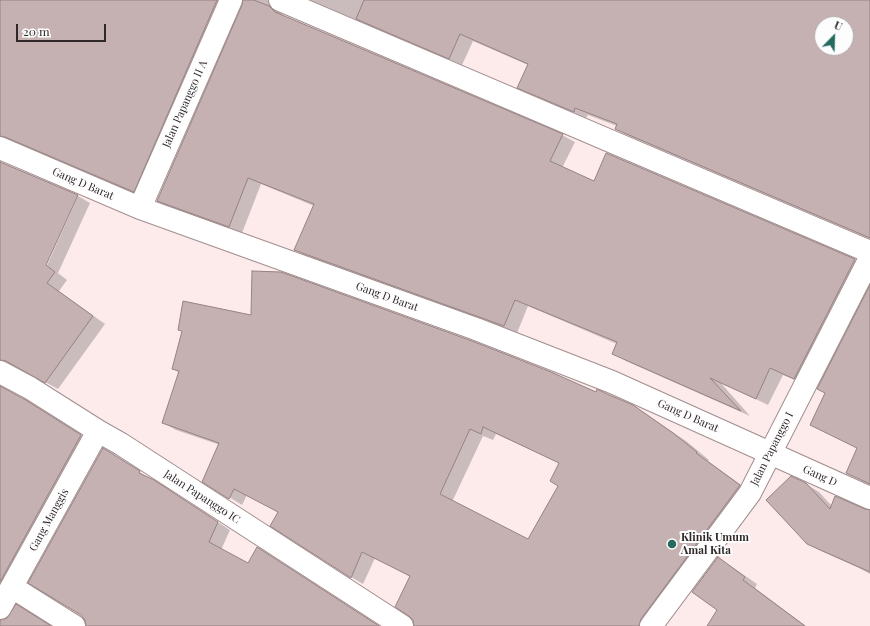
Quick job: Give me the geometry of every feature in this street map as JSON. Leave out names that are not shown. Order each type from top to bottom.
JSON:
[{"type":"street","name":"Jalan Papanggo II A","points":[[140,208],[231,0]]},
{"type":"street","points":[[280,0],[870,252]]},
{"type":"street","name":"Gang D Barat","points":[[0,148],[140,208],[476,329],[605,379],[770,453]]},
{"type":"street","name":"Jalan Papanggo I","points":[[651,626],[750,493],[870,258]]},
{"type":"street","name":"Jalan Papanggo IC","points":[[0,372],[30,388],[121,444],[402,626]]},
{"type":"street","name":"Gang Manggis","points":[[0,608],[98,431]]},
{"type":"street","name":"Gang D","points":[[770,453],[870,498]]},
{"type":"street","points":[[12,587],[74,626]]},
{"type":"building","points":[[0,0],[217,0],[134,192],[0,136]]},
{"type":"building","points":[[243,0],[254,0],[269,6],[275,12],[563,134],[550,161],[594,181],[606,153],[855,259],[794,379],[770,368],[756,399],[710,378],[741,411],[612,354],[617,342],[515,300],[504,326],[294,250],[314,204],[248,178],[229,227],[157,201]]},
{"type":"building","points":[[364,0],[870,0],[870,238],[615,129],[617,124],[575,108],[574,112],[517,88],[528,64],[460,34],[449,59],[356,19]]},
{"type":"building","points":[[0,162],[78,195],[46,265],[55,272],[47,283],[93,316],[45,383],[6,361],[0,360]]},
{"type":"building","points":[[252,271],[281,272],[472,341],[551,372],[596,392],[597,389],[633,405],[673,433],[697,452],[696,453],[740,485],[641,619],[639,626],[414,626],[413,620],[409,616],[395,607],[410,576],[362,552],[351,578],[270,526],[278,512],[234,489],[229,499],[202,482],[219,443],[162,423],[179,371],[172,369],[182,331],[178,330],[183,301],[251,315]],"holes":[[[483,427],[559,463],[550,481],[558,486],[528,539],[440,494],[470,429],[481,434]]]},
{"type":"building","points":[[870,285],[870,484],[846,473],[857,448],[810,425],[825,393],[817,389]]},
{"type":"building","points":[[0,386],[24,399],[81,435],[0,582]]},
{"type":"building","points":[[103,448],[140,471],[139,473],[154,480],[218,522],[209,542],[248,563],[257,547],[379,626],[86,626],[85,620],[81,615],[28,583]]},
{"type":"building","points":[[791,476],[806,483],[830,509],[835,496],[870,510],[870,572],[807,544],[766,500]]},
{"type":"building","points":[[718,557],[745,577],[743,580],[805,626],[707,626],[717,610],[692,592]]},
{"type":"building","points":[[16,604],[51,626],[0,626],[0,620],[7,618]]},
{"type":"place","name":"Klinik Umum Amal Kita","points":[[672,544]]}]
